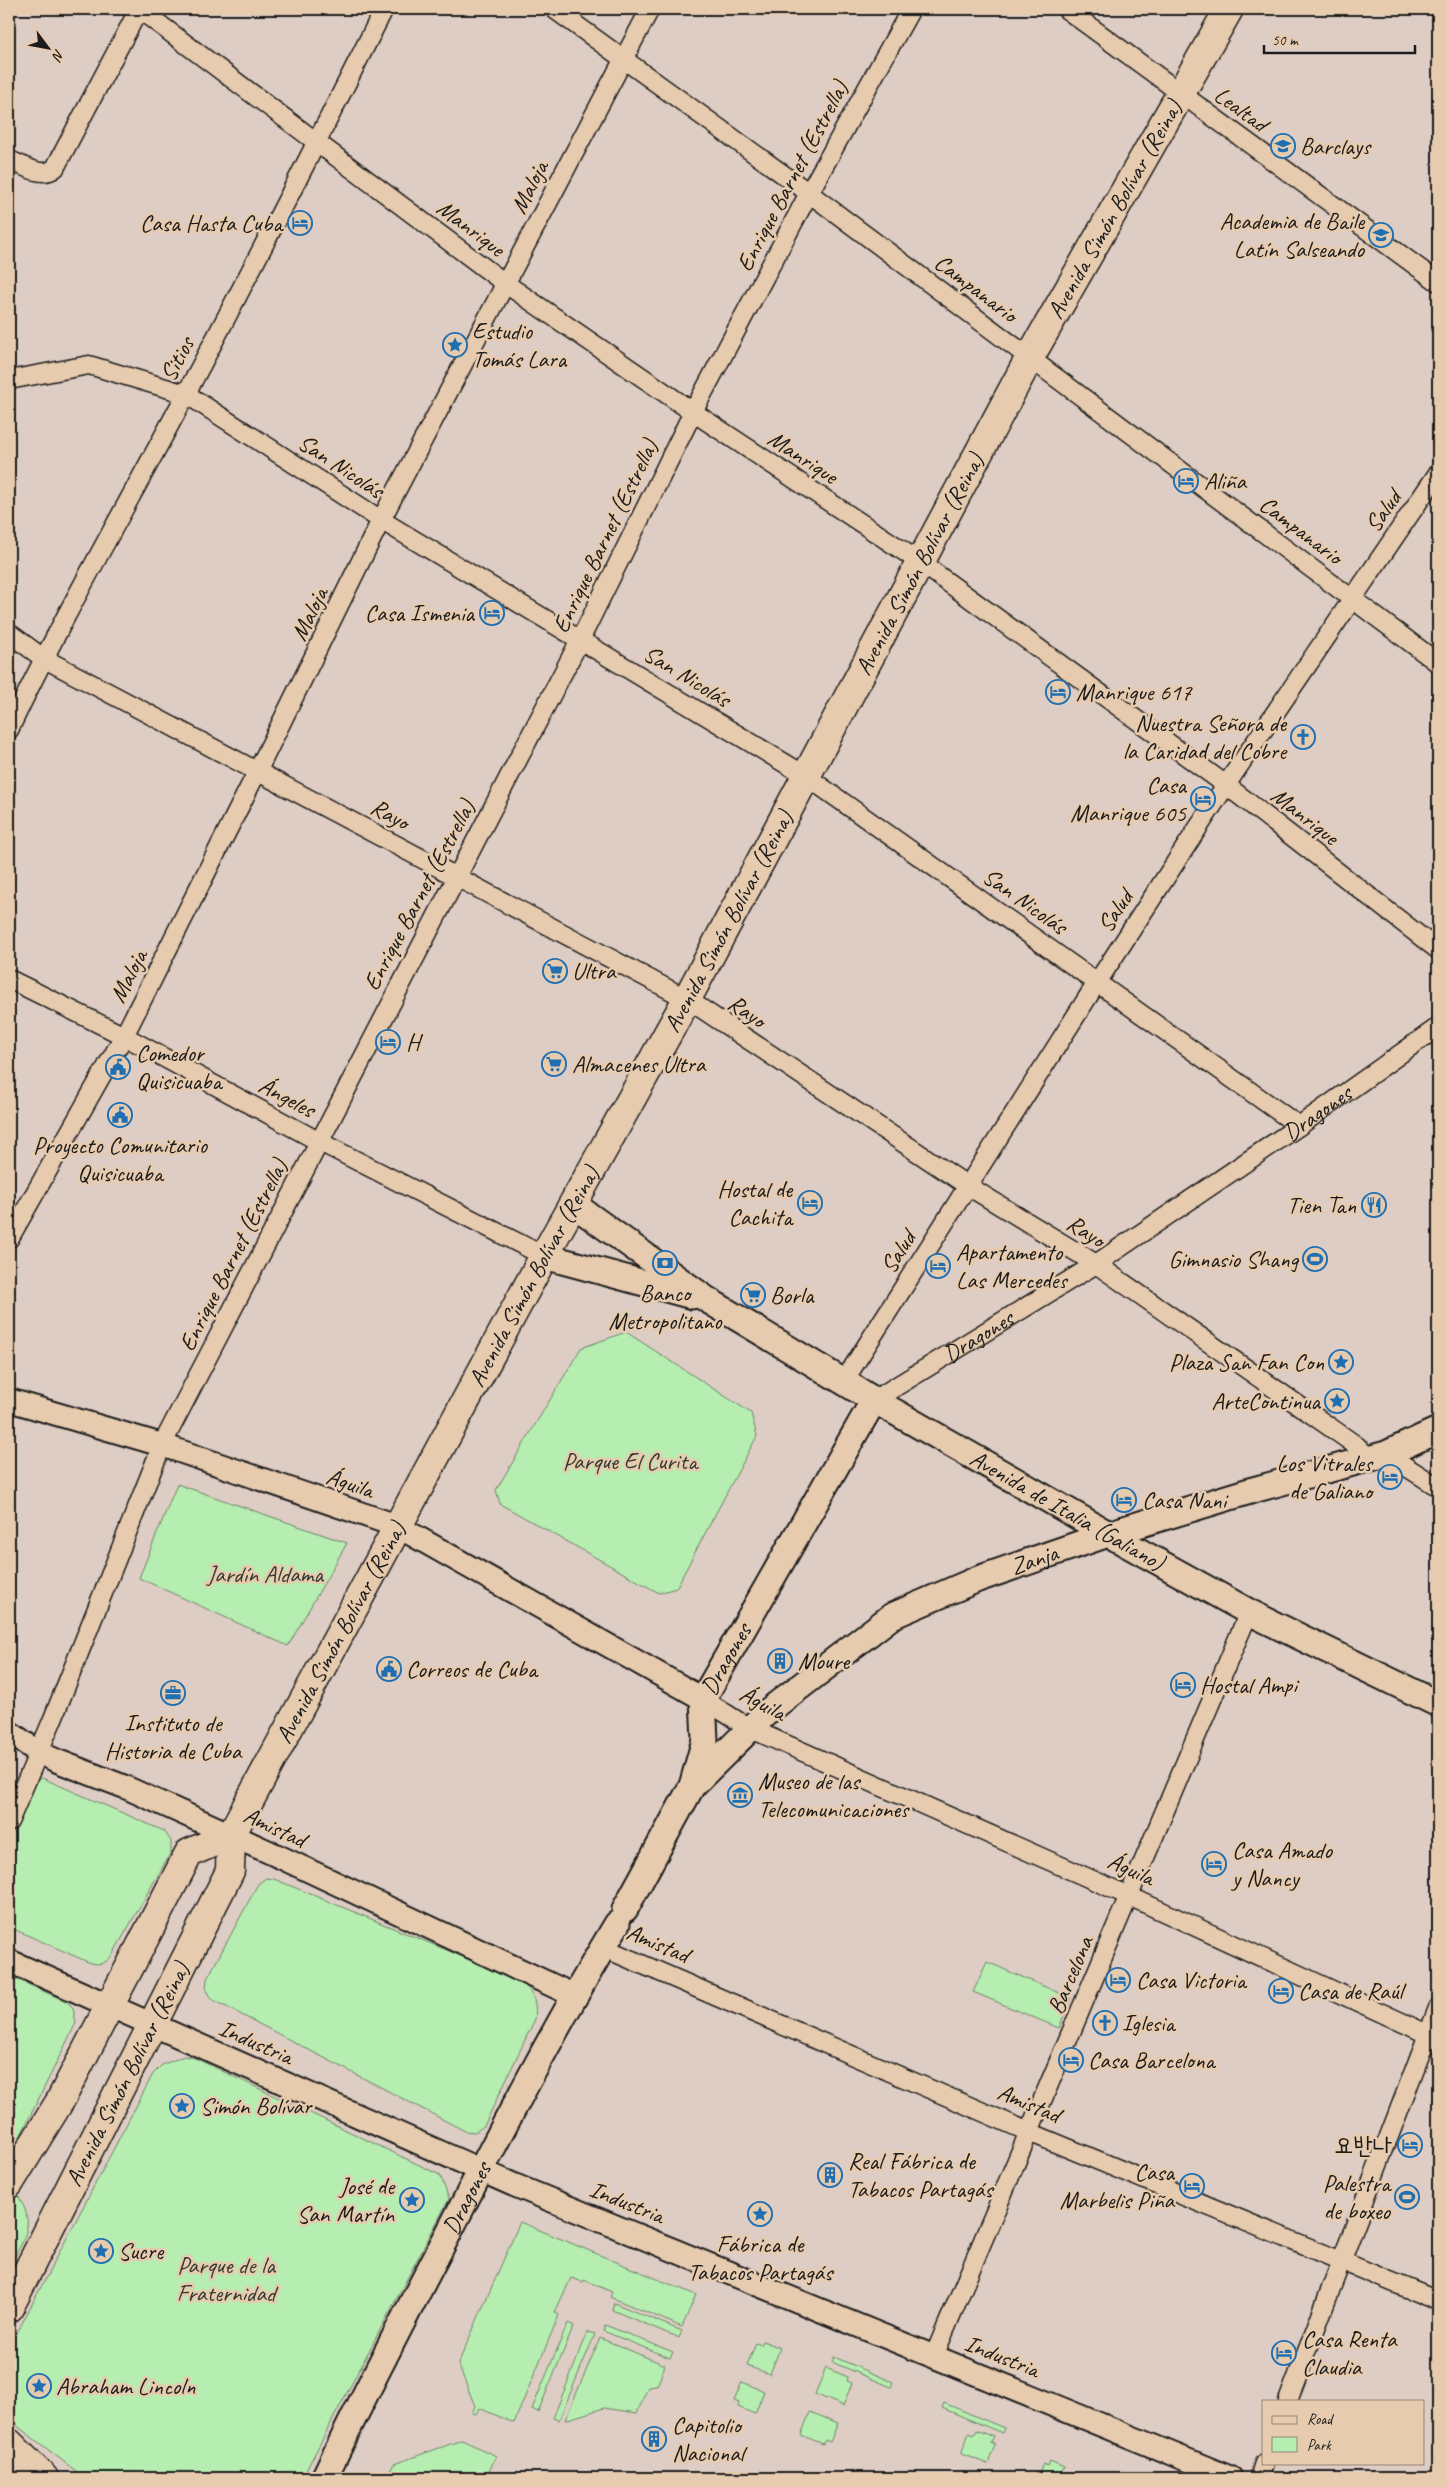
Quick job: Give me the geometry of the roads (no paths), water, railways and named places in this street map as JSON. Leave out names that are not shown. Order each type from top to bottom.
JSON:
[{"type":"main road","name":"Avenida Simón Bolívar (Reina)","points":[[9,2308],[230,1871],[231,1835],[544,1256],[687,999],[1030,357],[1182,96],[1229,9]]},
{"type":"main road","name":"Avenida de Italia (Galiano)","points":[[573,1204],[706,1300],[874,1400],[1249,1612],[1438,1704]]},
{"type":"main road","name":"Avenida de Italia (Galiano)","points":[[544,1256],[706,1300]]},
{"type":"main road","name":"Dragones","points":[[324,2478],[361,2400],[481,2170],[692,1786],[705,1740],[703,1699],[874,1400]]},
{"type":"main road","name":"Zanja","points":[[749,1728],[892,1616],[978,1579],[1108,1534],[1253,1490],[1378,1456],[1438,1430]]},
{"type":"main road","name":"Dragones","points":[[692,1786],[749,1728]]},
{"type":"main road","name":"Avenida Simón Bolívar (Reina)","points":[[13,2175],[60,2100],[189,1853],[231,1835]]},
{"type":"main road","points":[[9,2443],[44,2478]]},
{"type":"main road","points":[[9,2466],[31,2478]]},
{"type":"street","name":"Manrique","points":[[139,9],[506,284],[693,412],[920,562],[1226,785],[1438,950]]},
{"type":"street","points":[[9,160],[43,173],[50,173],[55,168],[139,9]]},
{"type":"street","name":"Sitios","points":[[9,730],[43,658],[186,394],[384,9]]},
{"type":"street","name":"Campanario","points":[[554,9],[809,193],[1438,663]]},
{"type":"street","name":"Maloja","points":[[9,1239],[124,1036],[381,520],[650,9]]},
{"type":"street","name":"Enrique Barnet (Estrella)","points":[[9,1822],[162,1445],[456,875],[580,640],[693,412],[809,193],[911,9]]},
{"type":"street","name":"Lealtad","points":[[1066,9],[1182,96],[1438,282]]},
{"type":"street","name":"San Nicolás","points":[[9,380],[89,365],[186,394],[381,520],[806,776],[1098,981],[1299,1126]]},
{"type":"street","name":"Salud","points":[[844,1381],[1098,981],[1226,785],[1438,473]]},
{"type":"street","name":"Rayo","points":[[9,633],[43,658],[258,770],[687,999],[968,1186],[1096,1264],[1357,1446],[1438,1487]]},
{"type":"street","name":"Ángeles","points":[[9,979],[124,1036],[318,1141],[544,1256]]},
{"type":"street","name":"Dragones","points":[[874,1400],[1096,1264],[1299,1126],[1438,1027]]},
{"type":"street","name":"Águila","points":[[9,1400],[162,1445],[397,1526],[703,1699],[749,1728],[1128,1896],[1433,2036]]},
{"type":"street","name":"Barcelona","points":[[934,2356],[1249,1612]]},
{"type":"street","name":"Amistad","points":[[9,1732],[38,1752],[231,1835],[575,1996]]},
{"type":"street","name":"Amistad","points":[[602,1948],[1029,2132],[1438,2301]]},
{"type":"street","name":"Industria","points":[[9,1961],[481,2170],[1231,2478]]},
{"type":"street","points":[[1288,2400],[1340,2262],[1433,2036],[1438,2008]]},
{"type":"street","points":[[1259,2478],[1264,2464]]},
{"type":"place","name":"Barclays","points":[[1283,146]]},
{"type":"place","name":"Casa Hasta Cuba","points":[[300,223]]},
{"type":"place","name":"Academia de Baile Latín Salseando","points":[[1381,235]]},
{"type":"place","name":"Estudio Tomás Lara","points":[[455,345]]},
{"type":"place","name":"Aliña","points":[[1186,481]]},
{"type":"place","name":"Casa Ismenia","points":[[492,613]]},
{"type":"place","name":"Manrique 617","points":[[1058,692]]},
{"type":"place","name":"Nuestra Señora de la Caridad del Cobre","points":[[1303,737]]},
{"type":"place","name":"Casa Manrique 605","points":[[1203,799]]},
{"type":"place","name":"Ultra","points":[[555,971]]},
{"type":"place","name":"H","points":[[388,1042]]},
{"type":"place","name":"Almacenes Ultra","points":[[554,1064]]},
{"type":"place","name":"Comedor Quisicuaba","points":[[118,1067]]},
{"type":"place","name":"Proyecto Comunitario Quisicuaba","points":[[120,1115]]},
{"type":"place","name":"Hostal de Cachita","points":[[810,1203]]},
{"type":"place","name":"Tien Tan","points":[[1374,1205]]},
{"type":"place","name":"Gimnasio Shang","points":[[1315,1259]]},
{"type":"place","name":"Banco Metropolitano","points":[[665,1263]]},
{"type":"place","name":"Apartamento Las Mercedes","points":[[938,1266]]},
{"type":"place","name":"Borla","points":[[753,1295]]},
{"type":"place","name":"Plaza San Fan Con","points":[[1341,1362]]},
{"type":"place","name":"ArteContinua","points":[[1337,1401]]},
{"type":"place","name":"Los Vitrales de Galiano","points":[[1390,1477]]},
{"type":"place","name":"Casa Nani","points":[[1124,1500]]},
{"type":"place","name":"Moure","points":[[780,1661]]},
{"type":"place","name":"Correos de Cuba","points":[[389,1669]]},
{"type":"place","name":"Hostal Ampi","points":[[1183,1685]]},
{"type":"place","name":"Instituto de Historia de Cuba","points":[[173,1693]]},
{"type":"place","name":"Museo de las Telecomunicaciones","points":[[740,1795]]},
{"type":"place","name":"Casa Amado y Nancy","points":[[1214,1864]]},
{"type":"place","name":"Casa Victoria","points":[[1118,1980]]},
{"type":"place","name":"Casa de Raúl","points":[[1281,1991]]},
{"type":"place","name":"Iglesia","points":[[1105,2023]]},
{"type":"place","name":"Casa Barcelona","points":[[1071,2060]]},
{"type":"place","name":"Simón Bolívar","points":[[182,2106]]},
{"type":"place","name":"요반나","points":[[1410,2145]]},
{"type":"place","name":"Real Fábrica de Tabacos Partagás","points":[[830,2175]]},
{"type":"place","name":"Casa Marbelis Piña","points":[[1192,2186]]},
{"type":"place","name":"Palestra de boxeo","points":[[1407,2197]]},
{"type":"place","name":"José de San Martín","points":[[412,2200]]},
{"type":"place","name":"Fábrica de Tabacos Partagás","points":[[760,2214]]},
{"type":"place","name":"Sucre","points":[[101,2251]]},
{"type":"place","name":"Casa Renta Claudia","points":[[1284,2353]]},
{"type":"place","name":"Abraham Lincoln","points":[[39,2386]]},
{"type":"place","name":"Capitolio Nacional","points":[[654,2439]]},
{"type":"park label","name":"Parque El Curita","points":[[630,1461]]},
{"type":"park label","name":"Jardín Aldama","points":[[265,1574]]},
{"type":"park label","name":"Parque de la Fraternidad","points":[[226,2279]]}]
